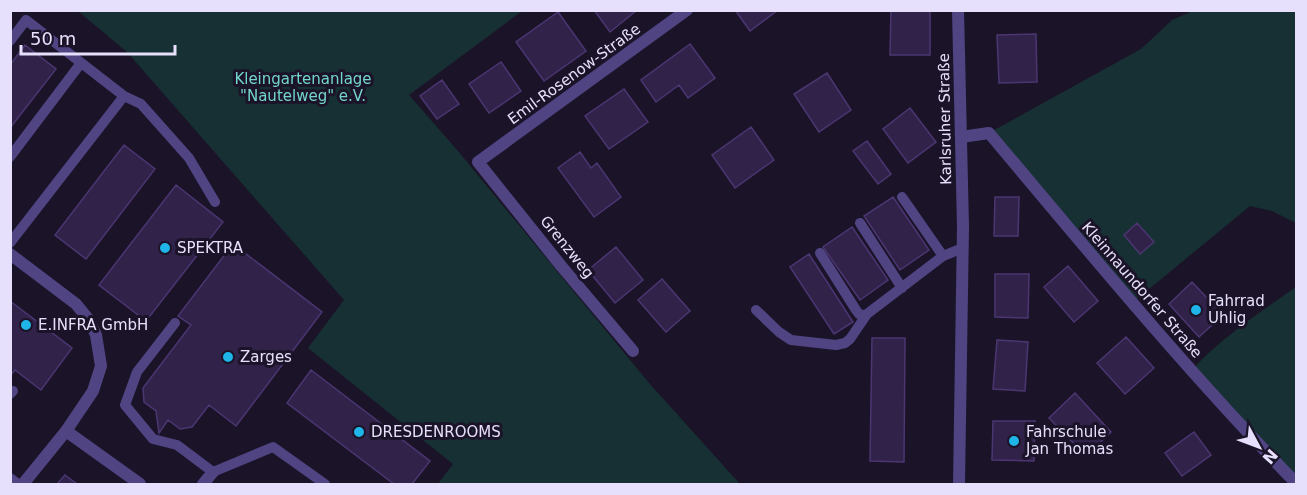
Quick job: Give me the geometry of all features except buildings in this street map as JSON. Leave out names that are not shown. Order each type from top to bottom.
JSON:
[{"type":"street","name":"Emil-Rosenow-Straße","points":[[478,162],[687,10]]},
{"type":"street","name":"Karlsruher Straße","points":[[958,10],[963,227],[959,484]]},
{"type":"street","name":"Kleinnaundorfer Straße","points":[[961,137],[988,133],[1184,363],[1296,483]]},
{"type":"street","name":"Grenzweg","points":[[478,162],[633,351]]},
{"type":"street","points":[[10,254],[76,304],[89,320],[96,335],[101,366],[93,391],[66,430],[23,484]]},
{"type":"street","points":[[66,430],[140,484]]},
{"type":"street","points":[[203,484],[213,472]]},
{"type":"lane","points":[[10,40],[26,20],[124,96],[141,104],[189,158],[215,202]]},
{"type":"lane","points":[[10,157],[81,63]]},
{"type":"lane","points":[[10,243],[124,96]]},
{"type":"lane","points":[[902,197],[943,256]]},
{"type":"lane","points":[[860,223],[902,288]]},
{"type":"lane","points":[[756,310],[791,340],[836,345],[845,343],[867,314],[943,256],[963,248]]},
{"type":"lane","points":[[820,253],[859,314],[867,314]]},
{"type":"lane","points":[[176,322],[138,372],[125,405],[153,439],[177,446],[213,472],[273,447],[325,484]]},
{"type":"lane","points":[[10,478],[18,484]]},
{"type":"green space","name":"Kleingartenanlage \"Nautelweg\" e.V.","points":[[78,11],[522,11],[409,95],[649,383],[740,484],[438,484],[453,464],[308,348],[344,300],[127,52]]},
{"type":"green space","points":[[1193,11],[1296,11],[1296,223],[1272,211],[1250,206],[1132,303],[989,133],[1141,49],[1172,20]]},
{"type":"green space","points":[[1296,287],[1296,483],[1191,371],[1228,336]]},
{"type":"place","name":"SPEKTRA","points":[[165,248]]},
{"type":"place","name":"Fahrrad Uhlig","points":[[1196,310]]},
{"type":"place","name":"E.INFRA GmbH","points":[[26,325]]},
{"type":"place","name":"Zarges","points":[[228,357]]},
{"type":"place","name":"DRESDENROOMS","points":[[359,432]]},
{"type":"place","name":"Fahrschule Jan Thomas","points":[[1014,441]]}]
